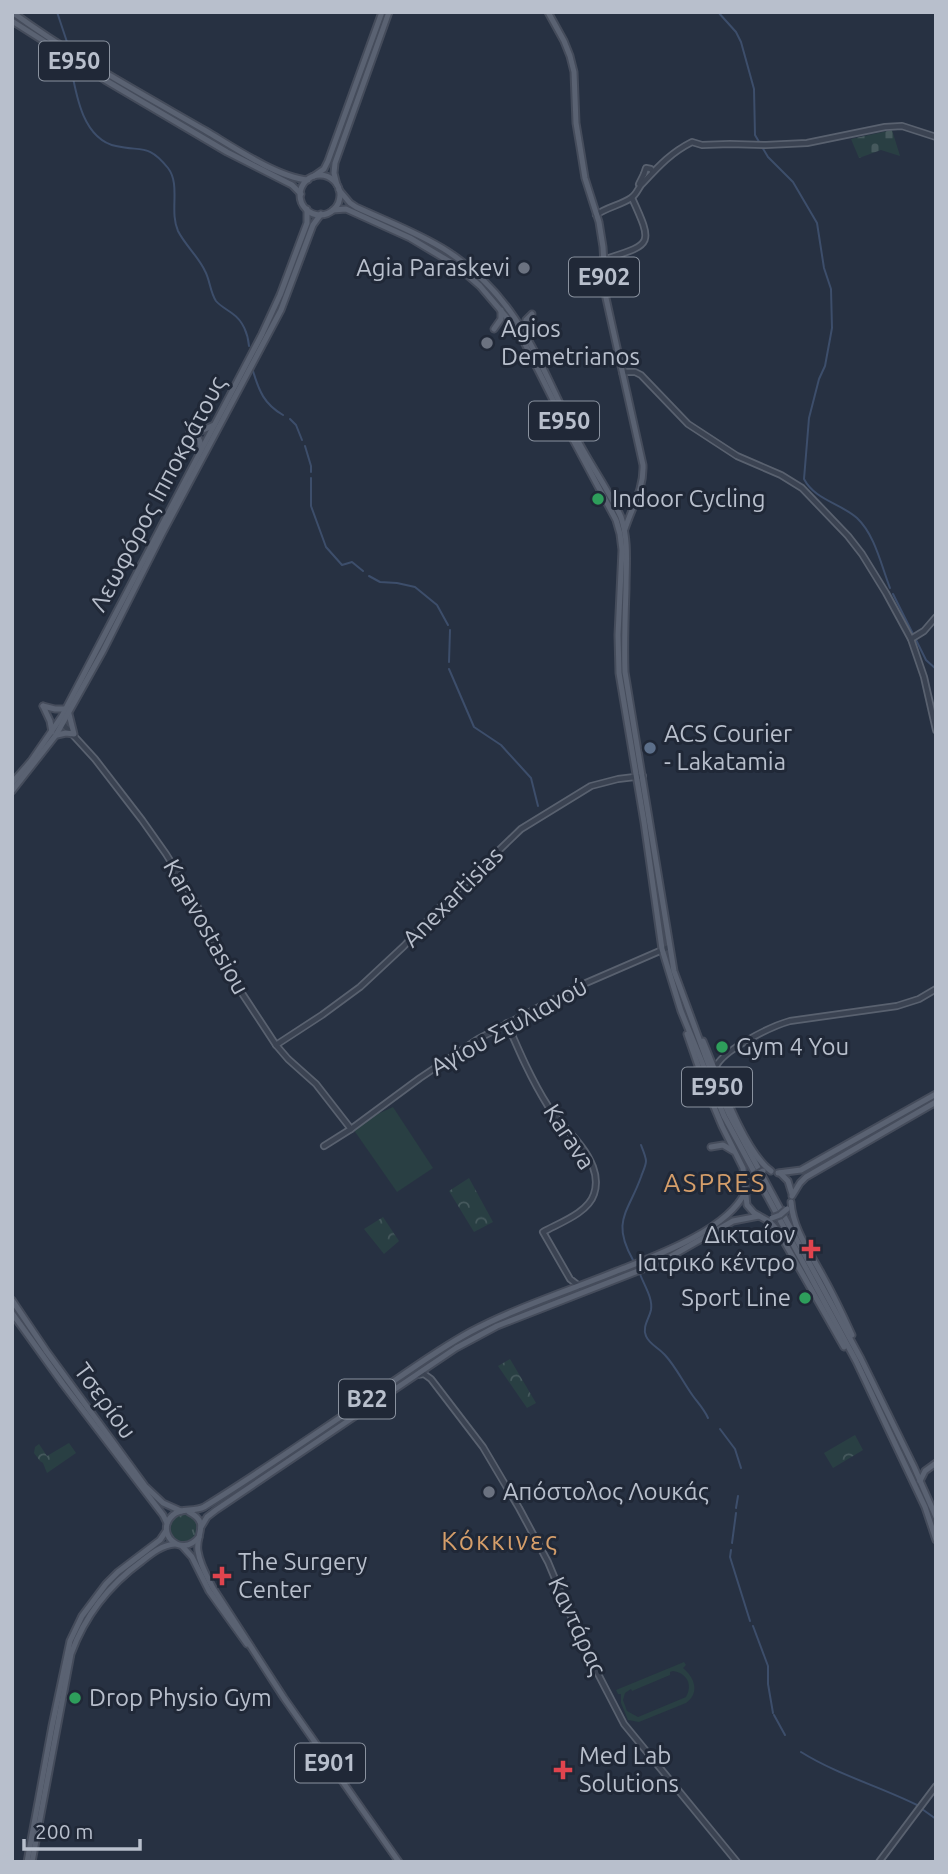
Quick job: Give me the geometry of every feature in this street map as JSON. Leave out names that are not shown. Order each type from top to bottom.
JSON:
[{"type":"main road","name":"E950","points":[[12,12],[88,61],[252,158],[296,178],[311,178]]},
{"type":"main road","points":[[382,12],[328,161],[324,169],[302,188],[301,200],[307,209],[315,214],[333,210],[339,201],[335,163],[389,12]]},
{"type":"main road","name":"E902","points":[[548,12],[564,41],[572,64],[585,178],[603,247],[606,298],[643,465],[642,484],[635,506]]},
{"type":"main road","name":"E950","points":[[12,20],[105,80],[227,152],[292,185],[301,194]]},
{"type":"main road","points":[[311,178],[327,176],[338,188]]},
{"type":"main road","name":"E950","points":[[338,188],[356,207],[427,240],[461,261],[485,282],[524,330],[536,351],[576,438],[619,519],[622,550],[619,673],[674,971],[716,1085],[734,1123],[914,1467],[936,1517]]},
{"type":"main road","name":"Λεωφόρος Ιπποκράτους","points":[[12,783],[62,725],[280,295],[307,223],[307,209]]},
{"type":"main road","name":"E950","points":[[333,210],[346,209],[410,238],[457,266],[480,286],[519,332],[570,434],[625,529],[625,672],[662,949],[710,1086],[731,1131],[858,1360],[925,1507],[936,1540]]},
{"type":"main road","name":"Λεωφόρος Ιπποκράτους","points":[[54,734],[281,310],[313,225],[321,214]]},
{"type":"main road","points":[[494,329],[501,319],[501,309]]},
{"type":"main road","points":[[524,330],[526,320],[533,314]]},
{"type":"main road","points":[[201,449],[197,435],[190,432],[201,431],[214,425]]},
{"type":"main road","points":[[619,519],[635,506]]},
{"type":"main road","points":[[625,529],[635,506]]},
{"type":"main road","points":[[43,706],[67,711],[74,734],[54,734],[50,721],[43,706]]},
{"type":"main road","points":[[12,791],[54,734]]},
{"type":"main road","name":"E950","points":[[685,1004],[693,1015],[731,1108],[749,1142],[760,1161],[775,1172]]},
{"type":"main road","name":"E950","points":[[683,1014],[687,1036],[704,1083],[743,1168],[746,1190]]},
{"type":"main road","points":[[936,1094],[814,1163],[794,1171],[763,1171],[751,1178],[746,1190],[747,1205],[761,1217],[772,1218],[780,1215],[787,1209],[806,1177],[936,1102]]},
{"type":"main road","points":[[711,1147],[723,1145],[736,1153]]},
{"type":"main road","points":[[775,1172],[788,1181],[792,1199]]},
{"type":"main road","name":"B22","points":[[188,1511],[204,1507],[227,1493],[444,1347],[492,1321],[684,1243],[733,1210],[746,1190]]},
{"type":"main road","name":"E950","points":[[792,1199],[797,1228],[858,1348],[858,1360]]},
{"type":"main road","name":"E950","points":[[761,1217],[773,1224],[778,1231],[843,1345],[858,1360]]},
{"type":"main road","name":"B22","points":[[201,1527],[207,1517],[216,1510],[456,1348],[497,1326],[661,1262],[733,1221],[761,1217]]},
{"type":"main road","name":"Τσερίου","points":[[12,1300],[145,1486],[163,1503],[181,1511]]},
{"type":"main road","name":"Τσερίου","points":[[12,1313],[163,1515],[167,1524]]},
{"type":"main road","points":[[914,1467],[922,1469],[933,1465]]},
{"type":"main road","points":[[920,1481],[933,1465]]},
{"type":"main road","points":[[27,1862],[71,1640],[82,1616],[118,1572],[160,1540],[172,1515],[188,1511],[198,1518],[201,1527],[199,1537],[193,1543],[169,1544],[158,1549],[121,1576],[80,1630],[71,1654],[32,1862]]},
{"type":"main road","points":[[166,1531],[179,1545]]},
{"type":"main road","name":"E901","points":[[199,1537],[197,1550],[204,1570],[256,1655],[399,1862]]},
{"type":"main road","name":"E901","points":[[179,1545],[192,1557],[209,1591],[256,1655]]},
{"type":"street","points":[[596,215],[632,198],[648,174],[691,142],[702,145],[807,143],[902,126],[936,137]]},
{"type":"street","points":[[603,260],[638,249],[645,240],[646,229],[632,198]]},
{"type":"street","points":[[622,372],[641,374],[688,424],[737,456],[788,479],[808,493],[855,544],[914,638],[936,730]]},
{"type":"street","points":[[914,638],[927,629],[936,617]]},
{"type":"street","name":"Karavostasiou","points":[[62,725],[74,734],[142,820],[182,877],[230,975],[276,1045],[316,1084],[351,1129]]},
{"type":"street","name":"Anexartisias","points":[[276,1045],[360,987],[521,829],[591,786],[639,776]]},
{"type":"street","name":"Αγίου Στυλιανού","points":[[324,1146],[478,1039],[579,986],[669,947]]},
{"type":"street","points":[[715,1070],[718,1061],[730,1052],[780,1024],[897,1006],[919,999],[936,989]]},
{"type":"street","name":"Karava","points":[[508,1023],[528,1071],[549,1107],[593,1166],[596,1181],[594,1194],[587,1205],[543,1232],[570,1279]]},
{"type":"street","points":[[708,1053],[716,1056],[730,1052]]},
{"type":"street","points":[[568,1291],[570,1279],[579,1286]]},
{"type":"street","points":[[431,1364],[431,1379]]},
{"type":"street","points":[[415,1375],[424,1374],[431,1379]]},
{"type":"street","name":"Καντάρας","points":[[431,1379],[483,1447],[523,1515],[548,1562],[582,1643],[624,1724],[737,1862]]},
{"type":"street","points":[[879,1862],[936,1786]]},
{"type":"green space","points":[[892,130],[900,156],[881,150],[859,158],[851,139]]},
{"type":"green space","points":[[393,1107],[433,1168],[397,1192],[351,1126]]},
{"type":"green space","points":[[469,1178],[493,1222],[474,1232],[449,1191]]},
{"type":"green space","points":[[383,1217],[399,1241],[384,1254],[364,1229]]},
{"type":"green space","points":[[510,1359],[536,1403],[527,1408],[498,1366]]},
{"type":"green space","points":[[855,1435],[863,1450],[833,1468],[824,1453]]},
{"type":"green space","points":[[69,1443],[76,1453],[47,1473],[34,1453],[35,1447],[39,1444],[47,1456]]},
{"type":"green space","points":[[184,1514],[194,1518],[198,1528],[194,1538],[184,1542],[174,1538],[170,1528],[174,1518]]},
{"type":"green space","points":[[684,1662],[686,1665],[683,1668],[694,1686],[693,1695],[686,1703],[639,1722],[628,1720],[621,1703],[621,1694],[616,1690]],"holes":[[[673,1671],[682,1674],[687,1680],[689,1688],[686,1697],[638,1717],[627,1711],[623,1700],[625,1693],[670,1675]]]},
{"type":"waterway","points":[[57,12],[68,45]]},
{"type":"waterway","points":[[718,12],[736,32],[741,42],[754,89],[755,135],[768,157],[793,182],[817,223],[824,268],[831,289],[832,328],[825,366],[809,418],[804,479],[821,497],[850,513],[863,525],[873,542],[890,588]]},
{"type":"waterway","points":[[71,67],[83,114],[96,135],[116,146],[150,152],[168,168],[174,182],[174,215],[178,231],[207,275],[216,301],[242,324],[249,346]]},
{"type":"waterway","points":[[253,371],[263,396],[283,415]]},
{"type":"waterway","points":[[290,419],[296,425],[302,440]]},
{"type":"waterway","points":[[305,446],[311,472]]},
{"type":"waterway","points":[[311,478],[311,506],[326,547],[342,565],[352,562],[363,571]]},
{"type":"waterway","points":[[369,576],[380,582],[415,587],[437,605],[448,625]]},
{"type":"waterway","points":[[893,594],[926,660],[936,669]]},
{"type":"waterway","points":[[449,662],[450,630]]},
{"type":"waterway","points":[[449,669],[474,727],[501,745],[531,778],[538,806]]},
{"type":"waterway","points":[[633,1260],[626,1247],[622,1226],[646,1161],[641,1145]]},
{"type":"waterway","points":[[640,1274],[651,1305],[645,1326],[646,1336],[669,1360],[708,1418]]},
{"type":"waterway","points":[[720,1429],[735,1449],[741,1468]]},
{"type":"waterway","points":[[736,1508],[738,1496]]},
{"type":"waterway","points":[[732,1543],[736,1513]]},
{"type":"waterway","points":[[731,1550],[730,1557],[750,1621]]},
{"type":"waterway","points":[[753,1626],[768,1666],[773,1713]]},
{"type":"waterway","points":[[774,1715],[785,1735]]},
{"type":"waterway","points":[[801,1752],[917,1805]]},
{"type":"waterway","points":[[922,1809],[936,1819]]},
{"type":"place","name":"Agia Paraskevi","points":[[524,268]]},
{"type":"place","name":"Agios Demetrianos","points":[[487,343]]},
{"type":"place","name":"Indoor Cycling","points":[[598,499]]},
{"type":"place","name":"ACS Courier - Lakatamia","points":[[650,748]]},
{"type":"place","name":"Gym 4 You","points":[[722,1047]]},
{"type":"place","name":"Δικταίον Ιατρικό κέντρο","points":[[811,1249]]},
{"type":"place","name":"Sport Line","points":[[805,1298]]},
{"type":"place","name":"Απόστολος Λουκάς","points":[[489,1492]]},
{"type":"place","name":"The Surgery Center","points":[[222,1576]]},
{"type":"place","name":"Drop Physio Gym","points":[[75,1698]]},
{"type":"place","name":"Med Lab Solutions","points":[[563,1770]]},
{"type":"district","name":"ASPRES","points":[[715,1183]]},
{"type":"district","name":"Κόκκινες","points":[[500,1541]]}]
